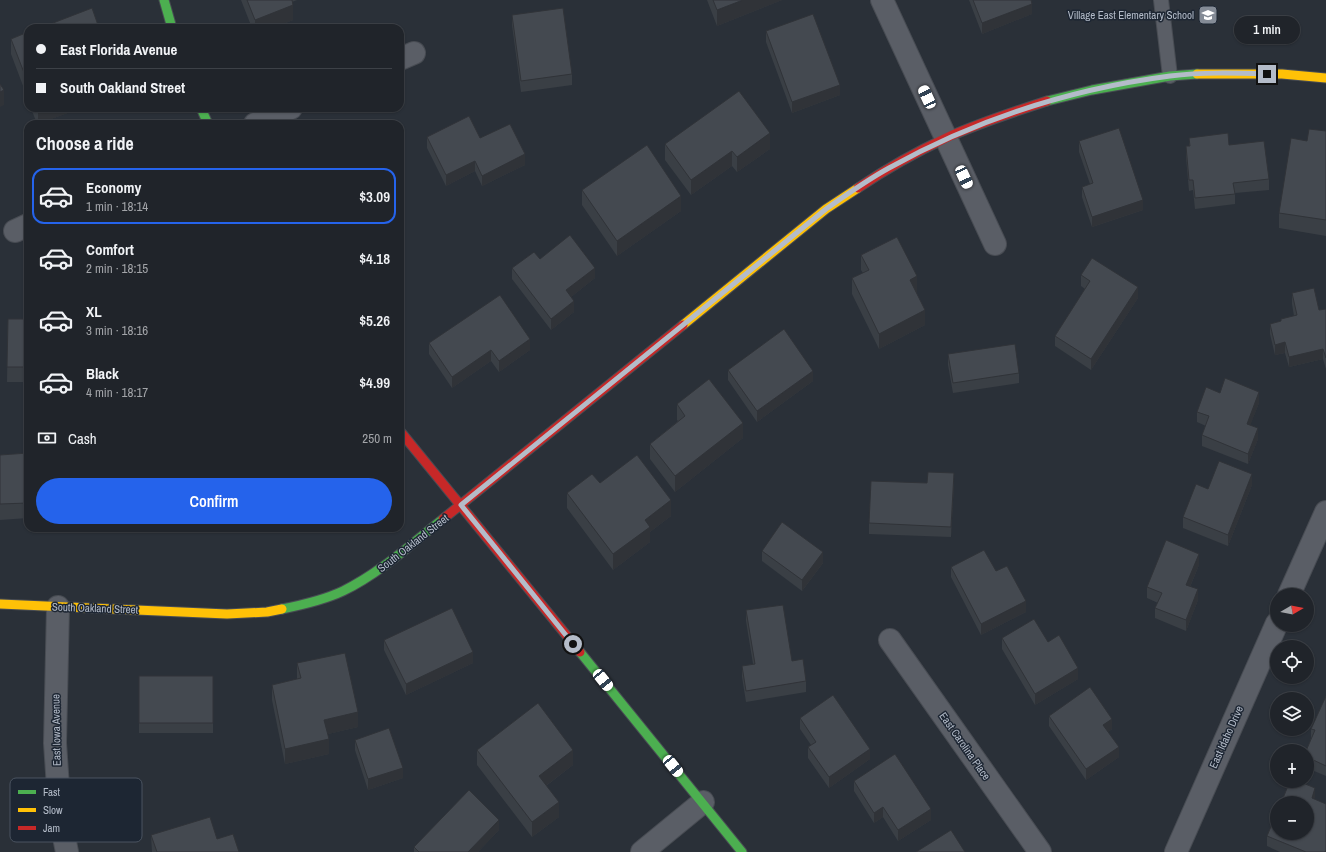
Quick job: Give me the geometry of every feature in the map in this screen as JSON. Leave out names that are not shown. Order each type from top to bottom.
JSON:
[{"type":"street","points":[[164,0],[171,24]]},
{"type":"street","points":[[882,0],[995,244]]},
{"type":"street","name":"South Oakland Street","points":[[0,604],[227,614],[267,612],[305,604],[343,591],[378,571],[826,209],[888,168],[946,138],[984,122],[1054,98],[1092,90],[1170,76],[1207,73],[1282,74],[1326,78]]},
{"type":"street","points":[[264,120],[282,112]]},
{"type":"street","points":[[404,436],[703,802],[742,852]]},
{"type":"street","points":[[1292,588],[1326,512]]},
{"type":"street","name":"East Iowa Avenue","points":[[57,778],[54,743],[58,607]]},
{"type":"street","name":"East Idaho Drive","points":[[1176,852],[1273,632]]},
{"type":"street","name":"East Carolina Place","points":[[890,640],[1040,852]]},
{"type":"street","points":[[642,852],[703,802]]},
{"type":"street","name":"East Iowa Avenue","points":[[65,842],[67,852]]},
{"type":"lane","points":[[1161,0],[1170,76]]},
{"type":"building","points":[[247,0],[292,0],[293,5],[255,20]]},
{"type":"building","points":[[713,0],[743,0],[717,10]]},
{"type":"building","points":[[973,0],[1031,0],[1032,4],[982,23]]},
{"type":"building","points":[[92,8],[98,24],[50,24]]},
{"type":"building","points":[[563,8],[572,74],[521,81],[512,15]]},
{"type":"building","points":[[813,14],[840,85],[792,102],[766,31]]},
{"type":"building","points":[[24,34],[24,73],[11,39]]},
{"type":"building","points":[[0,84],[4,90],[0,92]]},
{"type":"building","points":[[739,91],[770,133],[737,157],[732,151],[691,180],[665,144]]},
{"type":"building","points":[[469,116],[480,138],[510,124],[525,154],[482,176],[475,161],[446,175],[427,137]]},
{"type":"building","points":[[1119,128],[1143,200],[1092,217],[1082,187],[1093,183],[1079,141]]},
{"type":"building","points":[[1309,129],[1326,131],[1326,220],[1279,213],[1291,138],[1307,141]]},
{"type":"building","points":[[1228,133],[1229,145],[1264,141],[1269,179],[1233,183],[1235,194],[1195,198],[1193,180],[1189,180],[1186,146],[1190,146],[1189,138]]},
{"type":"building","points":[[647,145],[681,196],[617,241],[582,190]]},
{"type":"building","points":[[570,235],[595,268],[566,290],[574,301],[551,319],[512,268],[534,252],[540,259]]},
{"type":"building","points":[[897,237],[917,276],[910,280],[925,310],[879,334],[852,278],[869,270],[861,255]]},
{"type":"building","points":[[1092,258],[1138,287],[1091,359],[1055,336],[1090,281],[1081,275]]},
{"type":"building","points":[[1314,288],[1319,310],[1326,309],[1326,358],[1323,349],[1289,357],[1285,342],[1275,345],[1270,324],[1281,321],[1281,319],[1297,315],[1292,293]]},
{"type":"building","points":[[500,295],[530,339],[499,361],[491,350],[452,377],[429,343]]},
{"type":"building","points":[[8,319],[24,319],[24,367],[7,367]]},
{"type":"building","points":[[784,329],[813,371],[757,411],[728,370]]},
{"type":"building","points":[[1015,344],[1019,373],[953,383],[948,354]]},
{"type":"building","points":[[1225,378],[1259,392],[1247,424],[1258,428],[1248,454],[1202,435],[1209,416],[1197,412],[1206,387],[1220,393]]},
{"type":"building","points":[[709,379],[743,423],[675,476],[650,444],[685,416],[677,404]]},
{"type":"building","points":[[24,453],[24,503],[0,504],[0,455]]},
{"type":"building","points":[[637,455],[671,500],[645,520],[650,527],[613,554],[567,493],[592,474],[600,483]]},
{"type":"building","points":[[1219,461],[1252,474],[1228,535],[1183,517],[1196,484],[1208,489]]},
{"type":"building","points":[[928,472],[954,473],[951,527],[869,523],[871,481],[927,483]]},
{"type":"building","points":[[782,522],[823,552],[802,580],[762,551]]},
{"type":"building","points":[[1166,540],[1199,554],[1186,585],[1198,589],[1186,620],[1155,608],[1162,593],[1147,587]]},
{"type":"building","points":[[984,550],[996,571],[1007,566],[1026,601],[981,624],[951,567]]},
{"type":"building","points":[[783,605],[792,661],[803,659],[806,681],[746,691],[742,666],[755,664],[746,610]]},
{"type":"building","points":[[452,608],[473,652],[406,684],[384,640]]},
{"type":"building","points":[[1034,619],[1048,642],[1059,635],[1078,668],[1035,694],[1002,638]]},
{"type":"building","points":[[345,653],[358,712],[324,720],[329,739],[285,749],[272,685],[301,678],[297,663]]},
{"type":"building","points":[[139,676],[213,676],[213,723],[139,723]]},
{"type":"building","points":[[1090,687],[1112,719],[1103,725],[1119,747],[1086,769],[1049,716]]},
{"type":"building","points":[[833,695],[870,749],[829,777],[808,747],[816,742],[800,718]]},
{"type":"building","points":[[1326,696],[1326,766],[1314,760],[1314,744],[1309,744],[1312,736],[1314,736],[1314,722]]},
{"type":"building","points":[[538,703],[573,750],[539,776],[559,802],[532,822],[477,750]]},
{"type":"building","points":[[389,728],[403,768],[368,779],[355,740]]},
{"type":"building","points":[[895,754],[931,809],[898,830],[883,807],[874,813],[854,781]]},
{"type":"building","points":[[1287,788],[1315,788],[1313,796],[1284,796]]},
{"type":"building","points":[[469,790],[499,820],[468,852],[419,852],[414,847]]},
{"type":"building","points":[[1314,799],[1326,804],[1326,850],[1325,852],[1306,852],[1277,840],[1314,840]]},
{"type":"building","points":[[210,817],[217,839],[233,834],[239,852],[157,852],[151,835]]},
{"type":"building","points":[[1270,829],[1270,837],[1267,836]]},
{"type":"building","points":[[951,830],[965,852],[916,852]]},
{"type":"traffic: fast","points":[[164,0],[171,24]]},
{"type":"traffic: fast","points":[[1047,101],[1092,90],[1170,76],[1197,74]]},
{"type":"traffic: fast","points":[[203,112],[206,120]]},
{"type":"traffic: fast","points":[[282,609],[328,597],[357,584],[395,558],[443,519]]},
{"type":"traffic: fast","points":[[580,652],[742,852]]},
{"type":"traffic: slow","points":[[1197,74],[1282,74],[1326,78]]},
{"type":"traffic: slow","points":[[683,325],[826,209],[858,188]]},
{"type":"traffic: slow","points":[[0,604],[227,614],[267,612],[282,609]]},
{"type":"traffic: jam","points":[[858,188],[901,161],[946,138],[983,123],[1047,101]]},
{"type":"traffic: jam","points":[[443,519],[683,325]]},
{"type":"traffic: jam","points":[[404,436],[580,652]]},
{"type":"place","name":"Village East Elementary School","points":[[1208,15]]},
{"type":"route","points":[[573,644],[461,505],[826,209],[888,168],[946,138],[984,122],[1054,98],[1170,76],[1207,73],[1267,74]]}]
